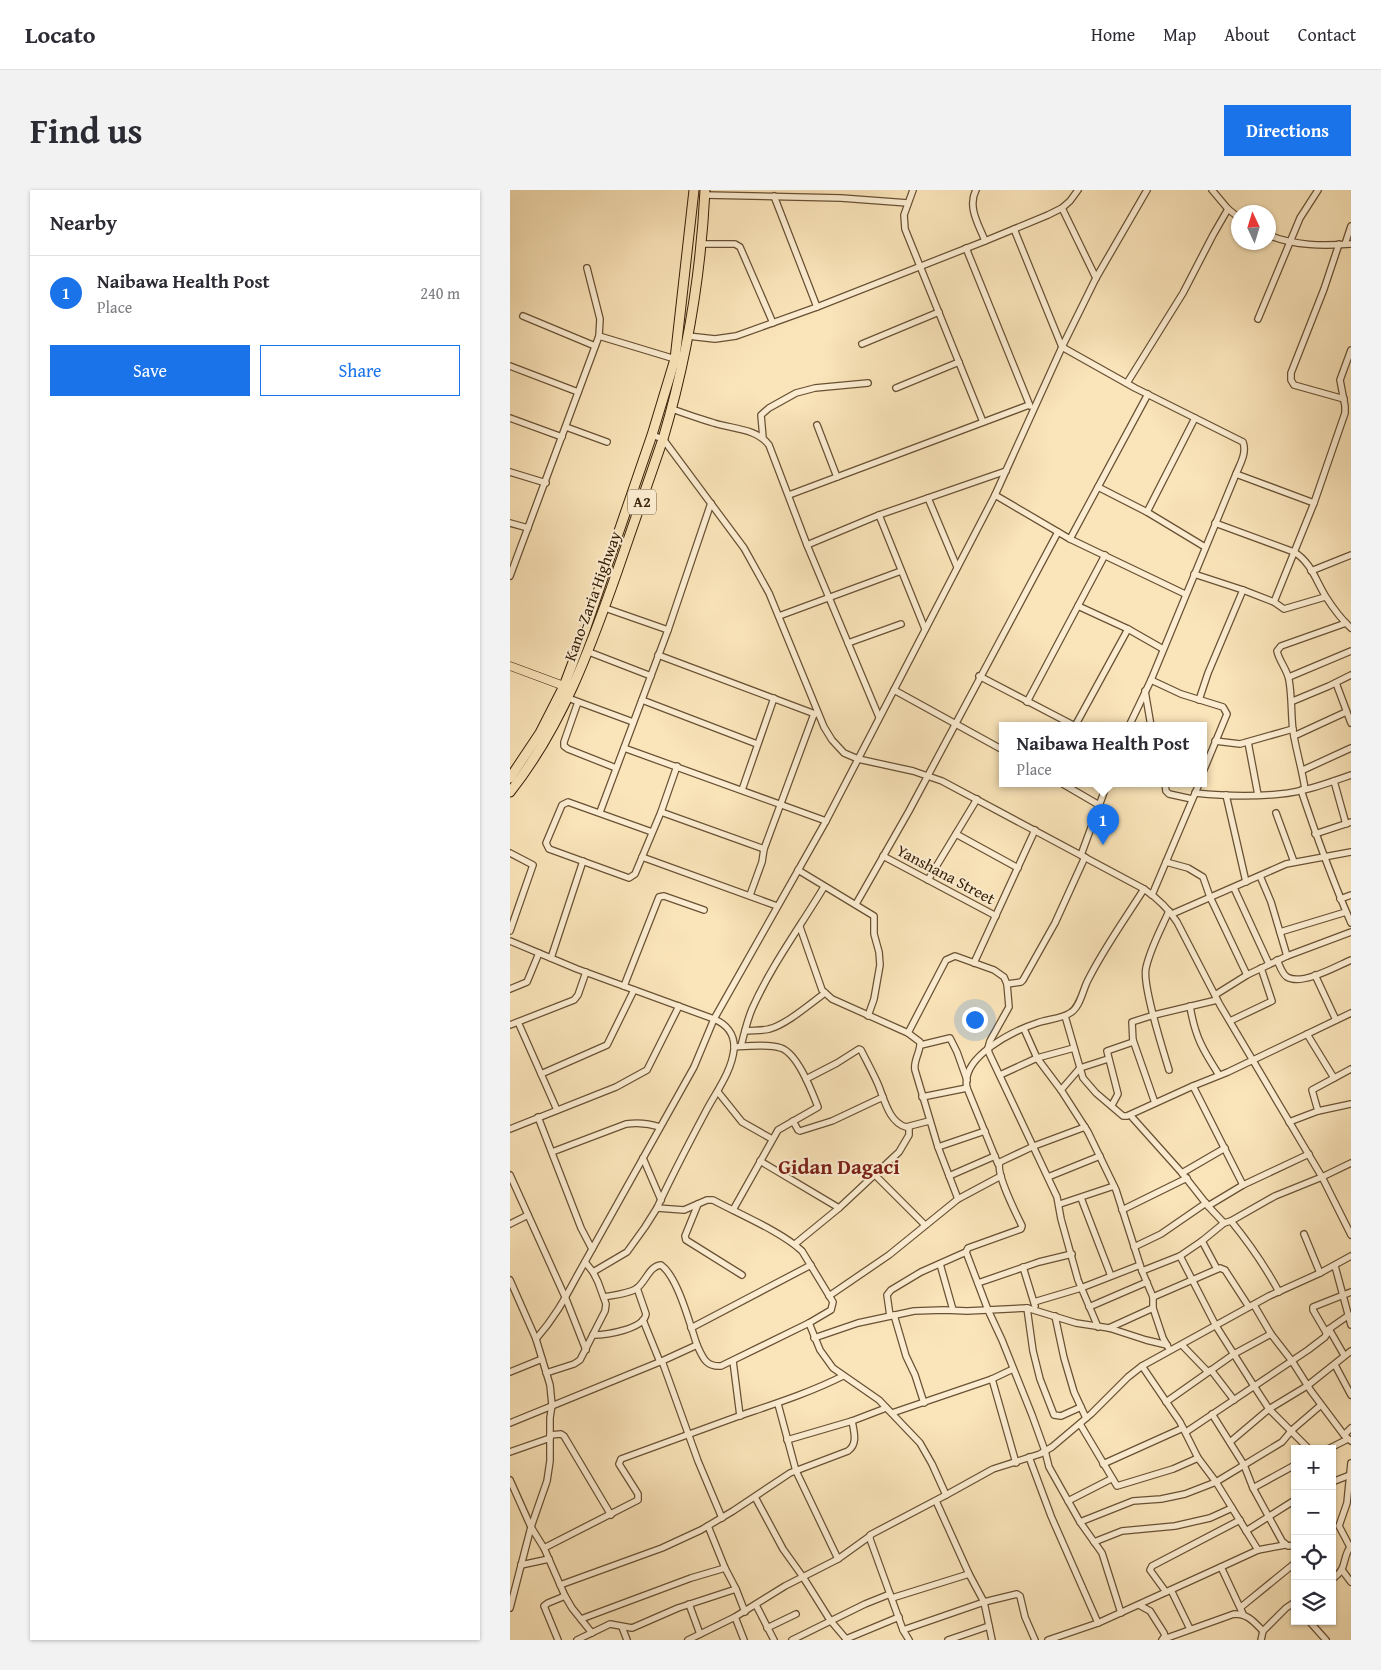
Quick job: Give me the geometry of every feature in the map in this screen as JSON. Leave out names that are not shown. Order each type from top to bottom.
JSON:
[{"type":"highway","name":"Kano-Zaria Highway","points":[[510,778],[540,733],[564,686],[652,435],[675,359],[694,190]]},
{"type":"highway","name":"Kano-Zaria Highway","points":[[510,792],[547,738],[589,652],[663,439],[672,409],[688,336],[700,244],[704,192]]},
{"type":"main road","points":[[510,666],[564,686]]},
{"type":"street","points":[[913,190],[904,215],[905,229],[983,422]]},
{"type":"street","points":[[976,190],[973,196],[972,207],[985,241]]},
{"type":"street","points":[[688,336],[724,338],[736,336],[818,307],[985,241],[1062,208],[1078,190]]},
{"type":"street","points":[[536,1339],[553,1320],[566,1299],[694,1067],[714,1019],[826,821],[995,496],[1062,347],[1096,278],[1147,190]]},
{"type":"street","points":[[1212,190],[1231,211]]},
{"type":"street","points":[[1258,319],[1300,218],[1318,190]]},
{"type":"street","points":[[704,192],[908,203]]},
{"type":"street","points":[[774,196],[818,307]]},
{"type":"street","points":[[1062,208],[1096,278]]},
{"type":"street","points":[[1127,383],[1183,294],[1228,209]]},
{"type":"street","points":[[1344,399],[1294,385],[1291,380],[1291,373],[1351,226]]},
{"type":"street","points":[[1014,229],[1062,347],[1127,383],[1243,442],[1245,450],[1131,722]]},
{"type":"street","points":[[1276,238],[1290,242],[1319,245],[1345,244]]},
{"type":"street","points":[[700,244],[734,244],[740,247],[773,323]]},
{"type":"street","points":[[966,248],[1032,413]]},
{"type":"street","points":[[510,576],[599,336],[600,318],[587,268]]},
{"type":"street","points":[[862,344],[939,312]]},
{"type":"street","points":[[523,316],[595,346]]},
{"type":"street","points":[[599,336],[675,359]]},
{"type":"street","points":[[1274,602],[1314,503],[1345,413],[1340,380],[1351,350]]},
{"type":"street","points":[[896,388],[959,362]]},
{"type":"street","points":[[510,366],[578,392]]},
{"type":"street","points":[[764,438],[761,415],[796,392],[815,388],[868,383]]},
{"type":"street","points":[[1070,538],[1148,394]]},
{"type":"street","points":[[789,495],[1029,405]]},
{"type":"street","points":[[672,409],[714,424],[754,433],[764,438],[769,444],[806,545],[879,717]]},
{"type":"street","points":[[510,418],[562,437]]},
{"type":"street","points":[[1147,512],[1195,418]]},
{"type":"street","points":[[817,425],[837,477]]},
{"type":"street","points":[[566,427],[607,442]]},
{"type":"street","points":[[652,435],[663,439],[744,548],[769,593],[779,616],[816,715],[832,740],[844,753],[858,759],[928,775],[942,781],[1144,889],[1152,894],[1171,913],[1216,998],[1322,1177],[1351,1235]]},
{"type":"street","points":[[806,545],[879,515],[1006,471]]},
{"type":"street","points":[[510,472],[546,483]]},
{"type":"street","points":[[1236,474],[1314,503]]},
{"type":"street","points":[[1098,487],[1147,512],[1205,547]]},
{"type":"street","points":[[995,496],[1058,532],[1185,594]]},
{"type":"street","points":[[928,498],[958,567]]},
{"type":"street","points":[[600,812],[668,630],[711,503]]},
{"type":"street","points":[[879,515],[925,629]]},
{"type":"street","points":[[510,523],[528,528]]},
{"type":"street","points":[[1215,523],[1294,552],[1306,561],[1325,596],[1351,628]]},
{"type":"street","points":[[856,904],[928,775],[979,676],[1058,532]]},
{"type":"street","points":[[1027,702],[1105,555]]},
{"type":"street","points":[[1311,571],[1351,555]]},
{"type":"street","points":[[779,616],[902,571]]},
{"type":"street","points":[[1194,574],[1274,602],[1281,608],[1287,609],[1325,596]]},
{"type":"street","points":[[1199,700],[1208,673],[1243,590]]},
{"type":"street","points":[[1078,606],[1128,629],[1163,649]]},
{"type":"street","points":[[605,608],[668,630]]},
{"type":"street","points":[[1346,623],[1278,648],[1278,656],[1289,677],[1294,733],[1303,770],[1303,789],[1315,834],[1351,923]]},
{"type":"street","points":[[848,643],[901,624]]},
{"type":"street","points":[[1077,722],[1128,629]]},
{"type":"street","points":[[1289,677],[1351,651]]},
{"type":"street","points":[[589,652],[651,676]]},
{"type":"street","points":[[658,655],[816,715]]},
{"type":"street","points":[[1292,701],[1336,683],[1351,674]]},
{"type":"street","points":[[979,676],[1067,722]]},
{"type":"street","points":[[1150,680],[1199,700],[1223,707],[1226,711],[1207,761]]},
{"type":"street","points":[[1336,683],[1347,708],[1351,723]]},
{"type":"street","points":[[894,690],[999,748]]},
{"type":"street","points":[[1145,691],[1150,722]]},
{"type":"street","points":[[568,698],[633,722]]},
{"type":"street","points":[[742,790],[756,744],[774,698]]},
{"type":"street","points":[[642,700],[756,744]]},
{"type":"street","points":[[578,702],[564,746],[616,768]]},
{"type":"street","points":[[1214,742],[1233,744],[1294,733],[1347,708]]},
{"type":"street","points":[[750,895],[762,862],[764,849],[816,715]]},
{"type":"street","points":[[1248,742],[1258,795]]},
{"type":"street","points":[[624,748],[826,821]]},
{"type":"street","points":[[1303,770],[1351,748]]},
{"type":"street","points":[[652,832],[568,802],[564,803],[546,843],[549,849],[629,878],[635,874],[661,812],[677,766]]},
{"type":"street","points":[[1165,787],[1166,791],[1170,794],[1194,796],[1281,794],[1351,775]]},
{"type":"street","points":[[1315,834],[1348,823],[1334,781]]},
{"type":"street","points":[[1068,787],[1099,806]]},
{"type":"street","points":[[1007,984],[1023,980],[1055,923],[1083,856],[1106,787]]},
{"type":"street","points":[[1152,894],[1198,787]]},
{"type":"street","points":[[1226,795],[1246,882]]},
{"type":"street","points":[[928,880],[977,799]]},
{"type":"street","points":[[661,812],[764,849]]},
{"type":"street","points":[[1276,813],[1294,862]]},
{"type":"street","points":[[974,963],[1035,830]]},
{"type":"street","points":[[956,834],[1018,868]]},
{"type":"street","points":[[1169,1070],[1147,990],[1146,969],[1171,913],[1294,862],[1351,852]]},
{"type":"street","points":[[510,853],[533,866],[510,931]]},
{"type":"street","points":[[642,856],[777,906]]},
{"type":"street","name":"Yanshana Street","points":[[883,856],[996,916]]},
{"type":"street","points":[[551,958],[583,861]]},
{"type":"street","points":[[1166,862],[1188,868],[1203,877],[1210,897],[1247,975]]},
{"type":"street","points":[[798,870],[874,916],[875,942],[880,959],[874,999],[868,1016]]},
{"type":"street","points":[[1260,876],[1271,902],[1287,956]]},
{"type":"street","points":[[741,1046],[751,1012],[759,994],[824,886]]},
{"type":"street","points":[[1234,888],[1269,964]]},
{"type":"street","points":[[966,1080],[971,1068],[988,1048],[1036,1023],[1065,1016],[1074,1010],[1097,962],[1144,889]]},
{"type":"street","points":[[1340,899],[1351,895]]},
{"type":"street","points":[[624,986],[656,900],[659,897],[664,896],[704,910]]},
{"type":"street","points":[[1280,932],[1346,912]]},
{"type":"street","points":[[800,927],[825,993],[832,999],[918,1039],[921,1045],[914,1065],[929,1121],[958,1199]]},
{"type":"street","points":[[1155,1103],[1133,1040],[1132,1022],[1216,998],[1247,975],[1277,960],[1351,932]]},
{"type":"street","points":[[510,941],[586,972],[724,1023],[728,1028],[734,1047],[732,1058],[718,1092],[706,1111],[657,1208],[627,1252],[593,1272]]},
{"type":"street","points":[[510,989],[527,982],[539,953]]},
{"type":"street","points":[[908,1033],[946,960],[955,956],[994,970],[1004,977],[1007,984],[1009,1007],[988,1048],[1060,1204],[1061,1219],[1080,1288],[1098,1327]]},
{"type":"street","points":[[1277,960],[1287,977],[1299,979],[1315,975],[1351,960]]},
{"type":"street","points":[[1230,1021],[1272,1001],[1261,968]]},
{"type":"street","points":[[510,1025],[574,1000],[586,972]]},
{"type":"street","points":[[1315,975],[1336,1020]]},
{"type":"street","points":[[541,1074],[608,1045],[634,990]]},
{"type":"street","points":[[746,1031],[773,1028],[825,993]]},
{"type":"street","points":[[510,1128],[616,1087],[647,1070],[679,1006]]},
{"type":"street","points":[[1190,1006],[1196,1035],[1219,1075]]},
{"type":"street","points":[[1065,1016],[1080,1068],[1088,1085],[1123,1116],[1131,1116],[1155,1103],[1351,1013]]},
{"type":"street","points":[[518,1022],[557,1110]]},
{"type":"street","points":[[1024,1029],[1037,1058],[1085,1126],[1114,1186],[1141,1268],[1153,1297],[1153,1308],[1171,1351]]},
{"type":"street","points":[[1308,1034],[1334,1078]]},
{"type":"street","points":[[921,1045],[950,1038],[957,1052],[967,1088],[1022,1226],[1021,1229],[968,1248],[966,1252],[921,1272],[888,1292],[887,1297],[892,1315],[924,1403]]},
{"type":"street","points":[[1112,1105],[1118,1094],[1108,1059],[1108,1049],[1133,1040]]},
{"type":"street","points":[[733,1210],[778,1130],[818,1107],[799,1064],[787,1051],[770,1046],[734,1047]]},
{"type":"street","points":[[1000,1075],[1037,1058],[1074,1048]]},
{"type":"street","points":[[806,1079],[859,1049],[878,1083],[896,1122],[900,1126],[909,1127],[929,1121]]},
{"type":"street","points":[[1061,1090],[1080,1068],[1108,1059]]},
{"type":"street","points":[[1318,1111],[1312,1090],[1351,1070]]},
{"type":"street","points":[[1193,1086],[1243,1185]]},
{"type":"street","points":[[922,1097],[967,1088]]},
{"type":"street","points":[[718,1092],[742,1122],[772,1139]]},
{"type":"street","points":[[793,1121],[798,1131],[810,1129],[839,1118],[883,1097]]},
{"type":"street","points":[[1289,1122],[1318,1111],[1351,1104]]},
{"type":"street","points":[[1131,1116],[1187,1178],[1224,1223]]},
{"type":"street","points":[[538,1118],[581,1228],[592,1249]]},
{"type":"street","points":[[552,1152],[626,1124],[638,1122],[660,1127]]},
{"type":"street","points":[[998,1164],[1034,1146],[1085,1126]]},
{"type":"street","points":[[795,1244],[876,1176],[899,1152],[909,1135],[909,1127]]},
{"type":"street","points":[[938,1147],[985,1131]]},
{"type":"street","points":[[1182,1173],[1225,1148]]},
{"type":"street","points":[[1134,1247],[1162,1234],[1207,1204],[1309,1154]]},
{"type":"street","points":[[949,1176],[995,1156]]},
{"type":"street","points":[[1048,1177],[1100,1156]]},
{"type":"street","points":[[643,1158],[661,1200]]},
{"type":"street","points":[[760,1161],[839,1208]]},
{"type":"street","points":[[1034,1302],[1080,1288],[1110,1276],[1180,1256],[1224,1223],[1231,1221],[1275,1196],[1351,1163]]},
{"type":"street","points":[[510,1176],[566,1299],[586,1350]]},
{"type":"street","points":[[876,1176],[925,1225]]},
{"type":"street","points":[[829,1296],[889,1255],[958,1199],[1001,1176]]},
{"type":"street","points":[[1122,1210],[1187,1178]]},
{"type":"street","points":[[1060,1204],[1114,1186]]},
{"type":"street","points":[[1081,1198],[1110,1276]]},
{"type":"street","points":[[604,1297],[622,1294],[637,1288],[654,1268],[659,1265],[665,1268],[676,1286],[702,1356],[710,1366],[721,1366],[733,1361],[831,1310],[833,1302],[802,1251],[795,1244],[714,1200],[710,1199],[680,1210],[657,1208]]},
{"type":"street","points":[[698,1204],[685,1236],[686,1240],[742,1275]]},
{"type":"street","points":[[510,1224],[528,1216]]},
{"type":"street","points":[[1231,1221],[1256,1254],[1279,1292]]},
{"type":"street","points":[[1304,1234],[1320,1273]]},
{"type":"street","points":[[1202,1241],[1217,1269]]},
{"type":"street","points":[[966,1252],[1045,1451],[1049,1467],[1080,1522],[1102,1553],[1121,1613]]},
{"type":"street","points":[[978,1283],[1023,1267],[1072,1254]]},
{"type":"street","points":[[1180,1256],[1216,1326],[1269,1409],[1305,1445]]},
{"type":"street","points":[[688,1640],[745,1612],[803,1577],[838,1559],[873,1533],[993,1469],[1016,1463],[1045,1451],[1068,1435],[1128,1377],[1142,1366],[1252,1306],[1351,1256]]},
{"type":"street","points":[[546,1373],[574,1364],[584,1356],[605,1311],[604,1297],[593,1272],[585,1262]]},
{"type":"street","points":[[940,1264],[953,1310]]},
{"type":"street","points":[[692,1328],[811,1265]]},
{"type":"street","points":[[1334,1266],[1344,1295],[1351,1325]]},
{"type":"street","points":[[1023,1267],[1036,1310]]},
{"type":"street","points":[[1153,1297],[1217,1269],[1225,1270],[1292,1362],[1307,1386],[1348,1438]]},
{"type":"street","points":[[510,1280],[536,1339],[546,1373],[552,1405],[547,1481],[531,1527],[510,1608]]},
{"type":"street","points":[[1089,1307],[1147,1282]]},
{"type":"street","points":[[593,1335],[614,1333],[646,1317],[637,1288]]},
{"type":"street","points":[[1344,1355],[1312,1308],[1351,1292]]},
{"type":"street","points":[[814,1338],[845,1327],[914,1311],[1027,1308],[1076,1323],[1109,1328],[1167,1345]]},
{"type":"street","points":[[1027,1308],[1032,1351],[1040,1379],[1054,1415],[1061,1416],[1081,1407]]},
{"type":"street","points":[[1109,1328],[1153,1308]]},
{"type":"street","points":[[1103,1464],[1185,1430],[1212,1414],[1292,1362],[1325,1337],[1328,1331],[1348,1315]]},
{"type":"street","points":[[1055,1316],[1066,1367],[1074,1392],[1086,1418]]},
{"type":"street","points":[[643,1320],[722,1518]]},
{"type":"street","points":[[809,1323],[814,1338],[825,1359],[843,1376],[859,1385],[892,1413],[920,1443],[946,1495]]},
{"type":"street","points":[[1166,1402],[1234,1354],[1271,1334]]},
{"type":"street","points":[[510,1423],[661,1362],[697,1345]]},
{"type":"street","points":[[1182,1345],[1209,1371],[1234,1400]]},
{"type":"street","points":[[1230,1442],[1269,1409],[1307,1386],[1351,1351]]},
{"type":"street","points":[[510,1372],[542,1359]]},
{"type":"street","points":[[733,1361],[740,1416]]},
{"type":"street","points":[[1335,1365],[1351,1394]]},
{"type":"street","points":[[1142,1366],[1185,1430],[1198,1458],[1216,1482],[1258,1550]]},
{"type":"street","points":[[892,1413],[992,1379],[1013,1369]]},
{"type":"street","points":[[544,1548],[639,1499],[638,1494],[619,1464],[621,1459],[778,1404],[824,1386],[843,1376]]},
{"type":"street","points":[[992,1379],[1016,1463]]},
{"type":"street","points":[[778,1404],[796,1471],[838,1559]]},
{"type":"street","points":[[1080,1522],[1133,1501],[1160,1499],[1185,1494],[1216,1482],[1282,1442],[1292,1430],[1321,1405]]},
{"type":"street","points":[[788,1440],[852,1421],[886,1408]]},
{"type":"street","points":[[1212,1414],[1244,1465],[1253,1488],[1285,1545]]},
{"type":"street","points":[[560,1585],[662,1548],[722,1518],[796,1471],[848,1451],[852,1448],[855,1439],[852,1421]]},
{"type":"street","points":[[1080,1424],[1115,1485],[1119,1486],[1173,1469],[1198,1458]]},
{"type":"street","points":[[1335,1445],[1348,1438],[1351,1428]]},
{"type":"street","points":[[510,1452],[561,1434],[564,1436],[611,1515]]},
{"type":"street","points":[[1029,1457],[1050,1516],[1098,1623]]},
{"type":"street","points":[[1336,1574],[1342,1570],[1347,1551],[1351,1546],[1339,1526],[1350,1492],[1351,1463]]},
{"type":"street","points":[[1253,1488],[1291,1467]]},
{"type":"street","points":[[1336,1480],[1350,1472]]},
{"type":"street","points":[[1068,1500],[1112,1479]]},
{"type":"street","points":[[510,1480],[531,1527],[544,1548],[565,1596],[572,1608],[592,1632]]},
{"type":"street","points":[[754,1497],[783,1549],[830,1620],[846,1640],[898,1617]]},
{"type":"street","points":[[936,1501],[969,1574],[984,1602],[992,1640]]},
{"type":"street","points":[[1246,1531],[1291,1503]]},
{"type":"street","points":[[1094,1542],[1122,1531],[1175,1526],[1210,1518],[1232,1508]]},
{"type":"street","points":[[1190,1629],[1169,1591],[1150,1570],[1152,1566],[1240,1520]]},
{"type":"street","points":[[708,1526],[745,1612]]},
{"type":"street","points":[[870,1536],[898,1617],[909,1640]]},
{"type":"street","points":[[1048,1640],[1098,1623],[1258,1550],[1285,1545],[1291,1547]]},
{"type":"street","points":[[521,1566],[548,1559]]},
{"type":"street","points":[[1241,1607],[1291,1566]]},
{"type":"street","points":[[1221,1567],[1243,1614]]},
{"type":"street","points":[[581,1619],[691,1578],[725,1568]]},
{"type":"street","points":[[1342,1570],[1351,1582]]},
{"type":"street","points":[[792,1640],[875,1599],[969,1574]]},
{"type":"street","points":[[510,1589],[513,1595]]},
{"type":"street","points":[[579,1640],[610,1624],[632,1628],[689,1604],[736,1589]]},
{"type":"street","points":[[903,1630],[984,1602],[1017,1594],[1020,1596],[1035,1640]]},
{"type":"street","points":[[558,1640],[544,1606],[565,1596]]},
{"type":"street","points":[[1150,1611],[1151,1600]]},
{"type":"street","points":[[689,1604],[700,1634]]},
{"type":"street","points":[[1261,1640],[1263,1631],[1291,1604]]},
{"type":"street","points":[[756,1605],[774,1640]]},
{"type":"street","points":[[1139,1605],[1150,1611],[1164,1633],[1163,1640]]},
{"type":"street","points":[[768,1628],[796,1614]]},
{"type":"street","points":[[1163,1640],[1234,1614],[1243,1614],[1255,1622],[1263,1631]]},
{"type":"street","points":[[735,1617],[744,1640]]},
{"type":"street","points":[[1313,1625],[1326,1640]]},
{"type":"street","points":[[948,1640],[989,1626]]},
{"type":"street","points":[[622,1627],[627,1640]]},
{"type":"place","name":"Naibawa Health Post","points":[[1103,845]]},
{"type":"district","name":"Gidan Dagaci","points":[[839,1167]]}]
